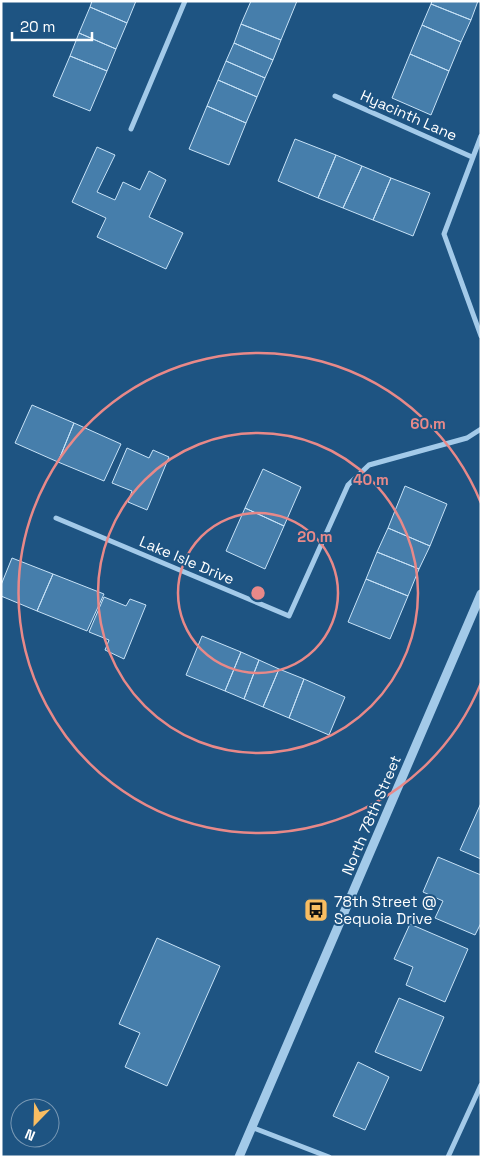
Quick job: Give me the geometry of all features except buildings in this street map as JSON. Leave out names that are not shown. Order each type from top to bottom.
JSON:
[{"type":"street","points":[[131,129],[185,1]]},
{"type":"street","name":"Hyacinth Lane","points":[[335,96],[472,157]]},
{"type":"street","points":[[481,136],[444,234],[481,336]]},
{"type":"street","name":"Lake Isle Drive","points":[[56,518],[289,616],[348,485],[369,465],[467,438],[481,429]]},
{"type":"street","name":"North 78th Street","points":[[239,1157],[481,594]]},
{"type":"street","points":[[448,1157],[481,1085]]},
{"type":"street","points":[[251,1127],[329,1157]]},
{"type":"place","name":"78th Street @ Sequoia Drive","points":[[316,910]]}]
